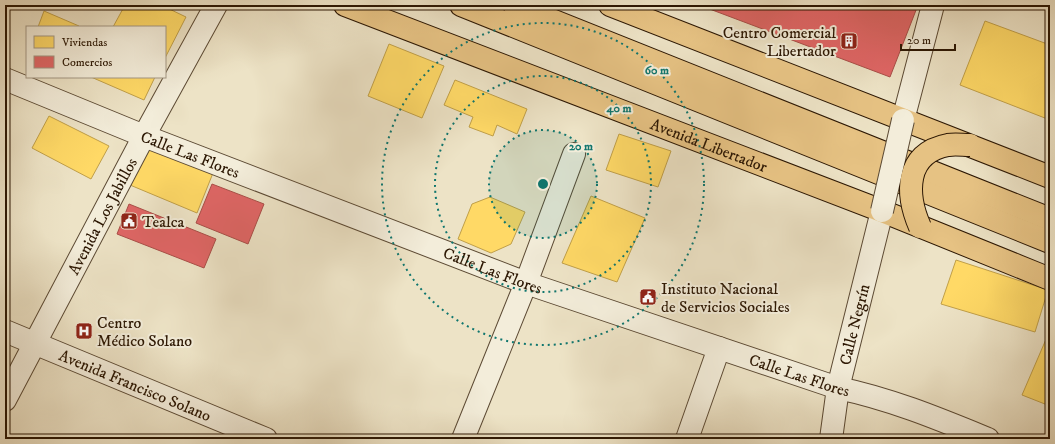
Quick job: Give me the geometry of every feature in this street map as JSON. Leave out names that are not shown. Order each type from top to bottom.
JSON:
[{"type":"main road","name":"Avenida Libertador","points":[[345,5],[882,211],[1050,279]]},
{"type":"main road","points":[[461,5],[1050,242]]},
{"type":"main road","points":[[514,5],[1050,219]]},
{"type":"main road","points":[[610,5],[1050,177]]},
{"type":"main road","points":[[920,227],[910,200],[910,189],[915,167],[923,156],[941,147],[949,144],[970,145]]},
{"type":"street","name":"Avenida Los Jabillos","points":[[5,400],[144,136],[216,5]]},
{"type":"street","points":[[903,120],[933,5]]},
{"type":"street","name":"Calle Las Flores","points":[[5,79],[144,136],[526,283],[838,388],[864,393],[926,413],[988,439]]},
{"type":"street","name":"Calle Negrín","points":[[831,439],[838,388],[903,120]]},
{"type":"street","points":[[463,439],[526,283],[574,154]]},
{"type":"street","name":"Avenida Francisco Solano","points":[[5,330],[266,439]]},
{"type":"street","points":[[687,439],[719,348]]},
{"type":"building: Viviendas","points":[[125,5],[161,5],[186,17],[166,56],[166,26],[114,26]]},
{"type":"building: Viviendas","points":[[44,11],[79,26],[38,26]]},
{"type":"building: Viviendas","points":[[985,21],[1050,45],[1050,120],[960,85]]},
{"type":"building: Viviendas","points":[[389,44],[444,66],[422,118],[368,96]]},
{"type":"building: Viviendas","points":[[93,78],[155,78],[144,100]]},
{"type":"building: Viviendas","points":[[455,80],[527,109],[517,134],[497,125],[493,136],[469,127],[473,117],[444,105]]},
{"type":"building: Viviendas","points":[[49,116],[109,146],[91,179],[32,148]]},
{"type":"building: Viviendas","points":[[619,134],[671,151],[658,187],[606,170]]},
{"type":"building: Viviendas","points":[[152,143],[215,168],[197,213],[130,185]]},
{"type":"building: Viviendas","points":[[591,196],[645,218],[617,282],[562,263]]},
{"type":"building: Viviendas","points":[[490,197],[525,212],[511,244],[491,253],[458,239],[472,204]]},
{"type":"building: Viviendas","points":[[956,260],[1048,290],[1035,332],[941,304]]},
{"type":"building: Viviendas","points":[[1050,330],[1050,406],[1022,395]]},
{"type":"building: Comercios","name":"Centro Comercial Libertador","points":[[699,5],[918,5],[890,77]]},
{"type":"building: Comercios","points":[[212,184],[264,204],[248,244],[196,223]]},
{"type":"building: Comercios","points":[[129,204],[216,239],[204,268],[117,234]]},
{"type":"place","name":"Centro Comercial Libertador","points":[[849,41]]},
{"type":"place","name":"Tealca","points":[[129,221]]},
{"type":"place","name":"Instituto Nacional de Servicios Sociales","points":[[648,297]]},
{"type":"place","name":"Centro Médico Solano","points":[[84,331]]}]
